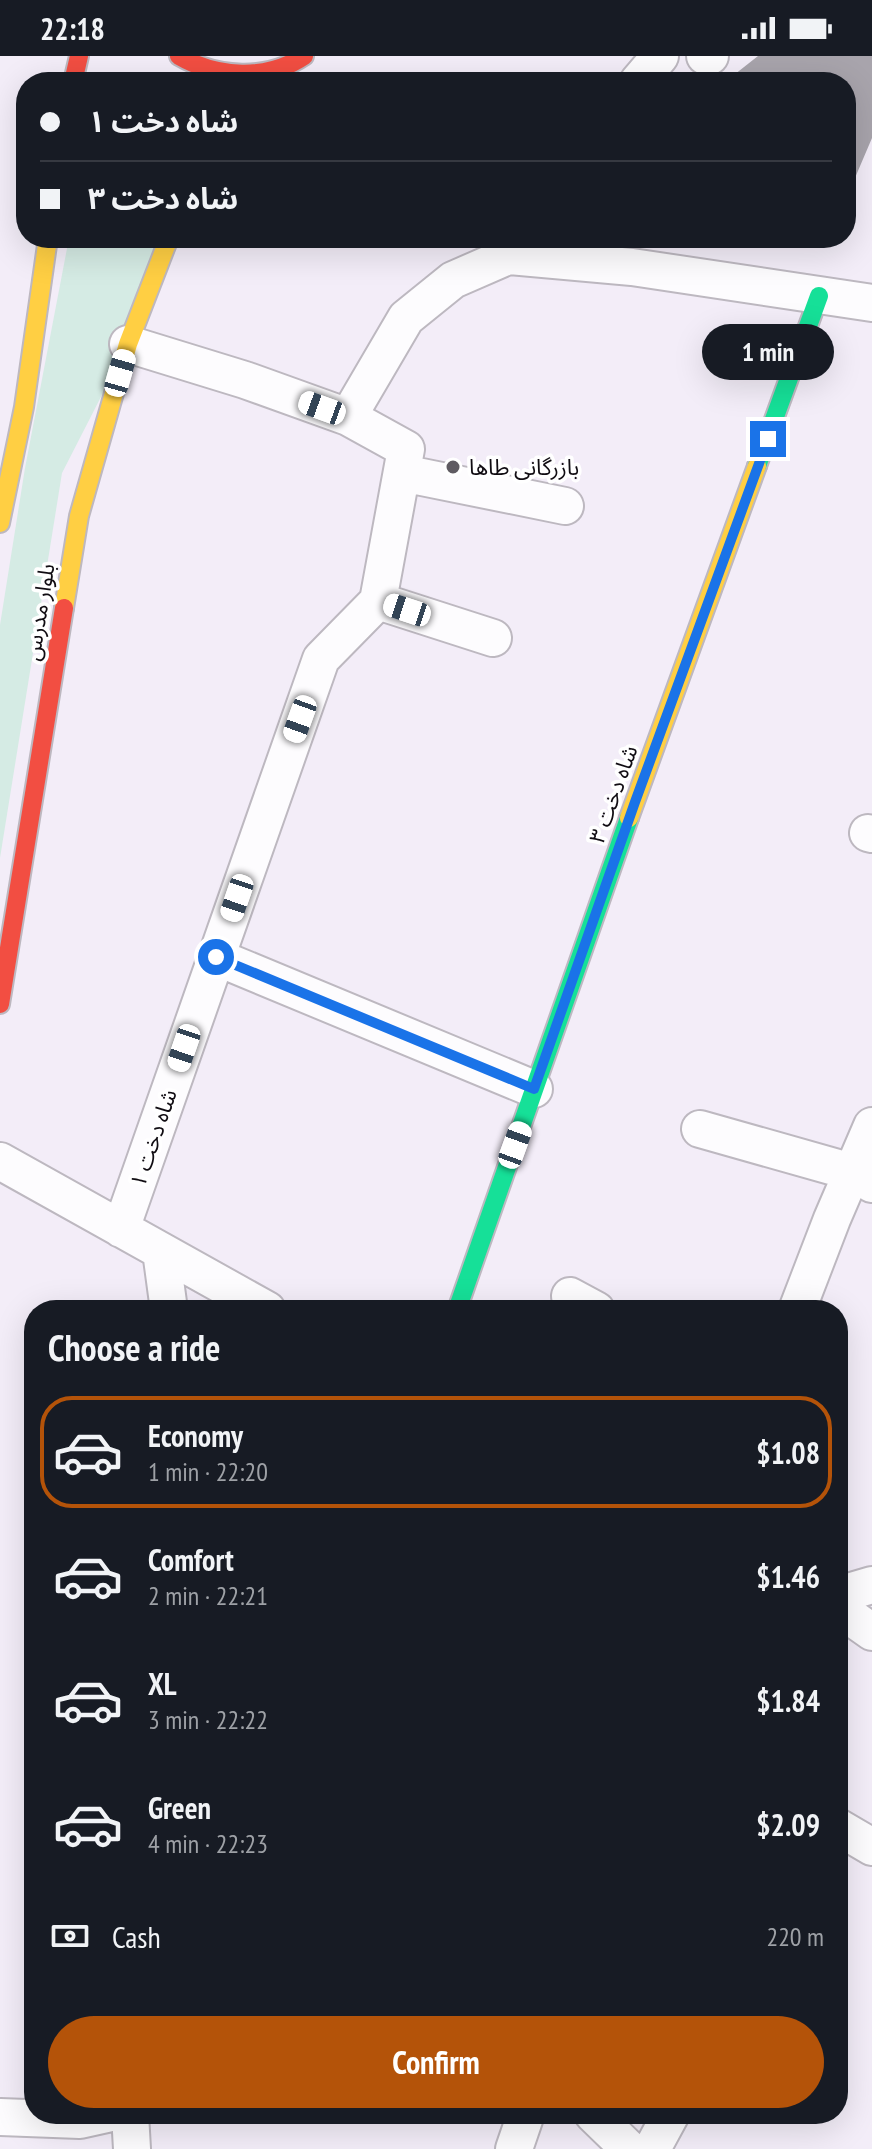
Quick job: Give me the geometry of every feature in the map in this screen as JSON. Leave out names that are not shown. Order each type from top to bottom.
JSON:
[{"type":"main road","points":[[179,56],[220,72],[275,71],[302,58]]},
{"type":"main road","points":[[24,407],[47,248]]},
{"type":"main road","name":"بلوار مدرس","points":[[0,1004],[79,516],[128,344],[165,248]]},
{"type":"main road","points":[[0,523],[24,407],[65,253]]},
{"type":"main road","name":"شاه دخت ۳","points":[[460,1300],[635,802],[819,296]]},
{"type":"street","points":[[646,72],[660,56]]},
{"type":"street","points":[[348,417],[406,318],[453,280],[508,256],[632,267],[872,303]]},
{"type":"street","points":[[128,344],[245,380],[348,417],[406,449],[378,601],[493,638]]},
{"type":"street","points":[[402,473],[565,506]]},
{"type":"street","name":"شاه دخت ۱","points":[[121,1229],[321,659],[378,601]]},
{"type":"street","points":[[216,957],[534,1089]]},
{"type":"street","points":[[802,1300],[862,1178],[872,1126]]},
{"type":"street","points":[[700,1129],[862,1178]]},
{"type":"street","points":[[0,1161],[249,1300]]},
{"type":"street","points":[[161,1251],[168,1300]]},
{"type":"street","points":[[848,1592],[872,1585]]},
{"type":"street","points":[[848,1615],[872,1632]]},
{"type":"street","points":[[848,1833],[872,1847]]},
{"type":"street","points":[[0,2117],[24,2117]]},
{"type":"street","points":[[131,2124],[132,2149]]},
{"type":"street","points":[[514,2149],[523,2124]]},
{"type":"street","points":[[603,2124],[629,2149]]},
{"type":"street","points":[[652,2149],[666,2124]]},
{"type":"green space","points":[[67,248],[166,248],[128,344],[62,473],[0,858],[0,625],[25,468]]},
{"type":"building","points":[[758,56],[872,56],[872,138],[856,176],[856,72],[738,72]]},
{"type":"traffic: fast","points":[[757,466],[819,296]]},
{"type":"traffic: fast","points":[[460,1300],[629,818]]},
{"type":"traffic: slow","points":[[0,523],[24,407],[47,248]]},
{"type":"traffic: slow","points":[[64,608],[79,516],[128,344],[165,248]]},
{"type":"traffic: slow","points":[[629,818],[757,466]]},
{"type":"traffic: jam","points":[[75,72],[79,56]]},
{"type":"traffic: jam","points":[[179,56],[209,69],[225,72]]},
{"type":"traffic: jam","points":[[263,72],[304,56]]},
{"type":"traffic: jam","points":[[0,1004],[64,608]]},
{"type":"place","name":"بازرگانی طاها","points":[[453,467]]},
{"type":"route","points":[[216,957],[534,1089],[768,439]]}]
